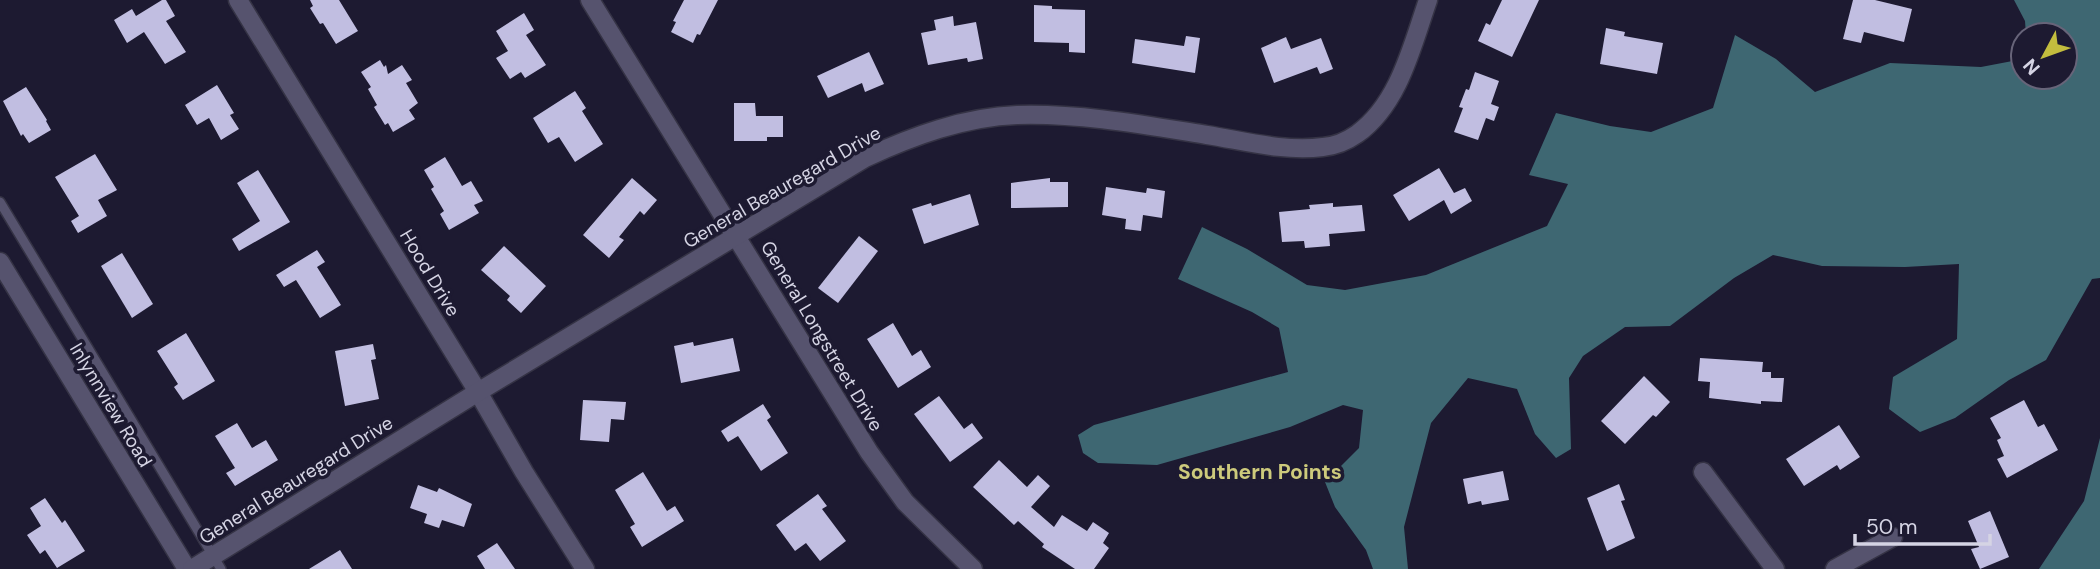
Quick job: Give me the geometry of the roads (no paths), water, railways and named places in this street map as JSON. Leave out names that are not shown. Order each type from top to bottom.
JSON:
[{"type":"street","name":"Hood Drive","points":[[238,0],[585,569]]},
{"type":"street","name":"General Longstreet Drive","points":[[590,0],[869,452],[905,502],[974,569]]},
{"type":"street","name":"General Beauregard Drive","points":[[189,569],[217,562],[478,392],[865,158],[902,141],[983,118],[1043,116],[1117,122],[1270,146],[1315,148],[1340,144],[1358,134],[1376,116],[1392,93],[1404,68],[1428,0]]},
{"type":"street","name":"Inlynnview Road","points":[[0,262],[189,569]]},
{"type":"street","points":[[1703,472],[1775,569]]},
{"type":"street","points":[[1835,569],[1893,537]]},
{"type":"lane","points":[[0,202],[217,562]]},
{"type":"district","name":"Southern Points","points":[[1260,472]]}]
